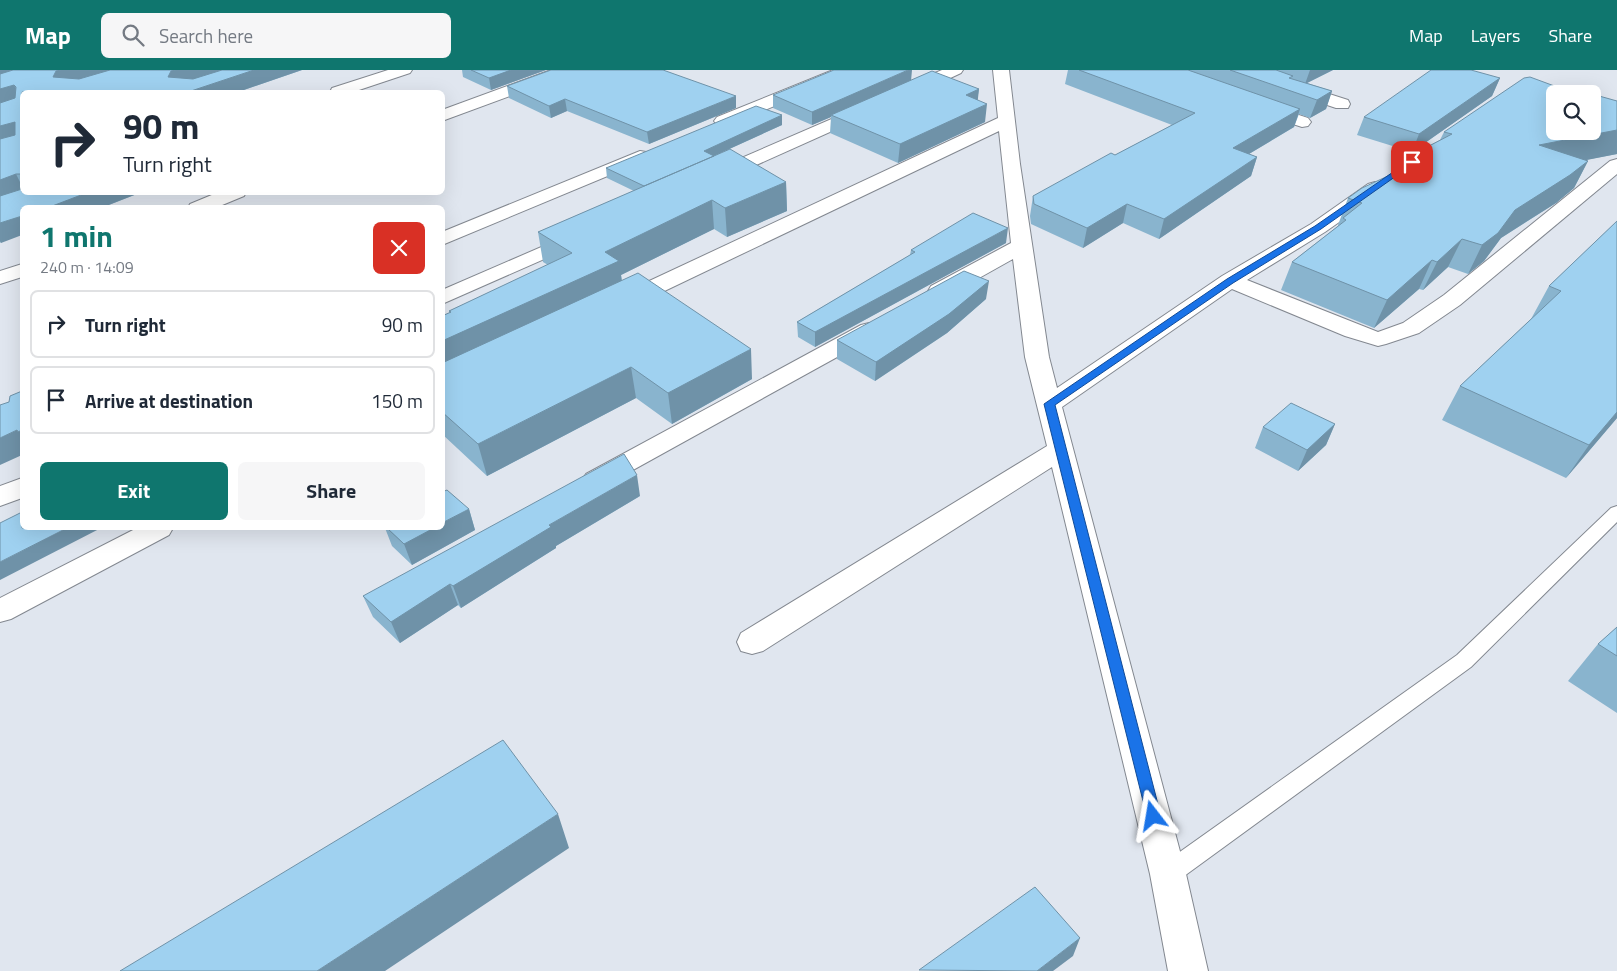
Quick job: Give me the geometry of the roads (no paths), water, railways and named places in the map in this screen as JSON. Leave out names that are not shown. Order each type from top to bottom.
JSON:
[{"type":"street","points":[[344,90],[404,70]]},
{"type":"street","points":[[445,115],[566,70]]},
{"type":"street","points":[[703,129],[846,70]]},
{"type":"street","points":[[703,182],[955,70]]},
{"type":"street","points":[[1001,70],[1021,246],[1037,357],[1168,874],[1188,971]]},
{"type":"street","points":[[1238,70],[1342,104]]},
{"type":"street","points":[[1247,103],[1302,122]]},
{"type":"street","points":[[604,311],[1006,121]]},
{"type":"street","points":[[445,238],[658,148]]},
{"type":"street","points":[[1230,281],[1353,331],[1378,339],[1411,328],[1452,300],[1617,165]]},
{"type":"street","points":[[1049,404],[1230,281],[1318,228],[1392,176]]},
{"type":"street","points":[[204,205],[229,195]]},
{"type":"street","points":[[445,297],[595,230]]},
{"type":"street","points":[[917,304],[1021,246]]},
{"type":"street","points":[[0,278],[20,271]]},
{"type":"street","points":[[579,489],[891,318]]},
{"type":"street","points":[[752,642],[1061,449]]},
{"type":"street","points":[[0,497],[20,488]]},
{"type":"street","points":[[0,611],[155,530]]},
{"type":"lane","points":[[1168,874],[1464,661],[1617,512]]}]
